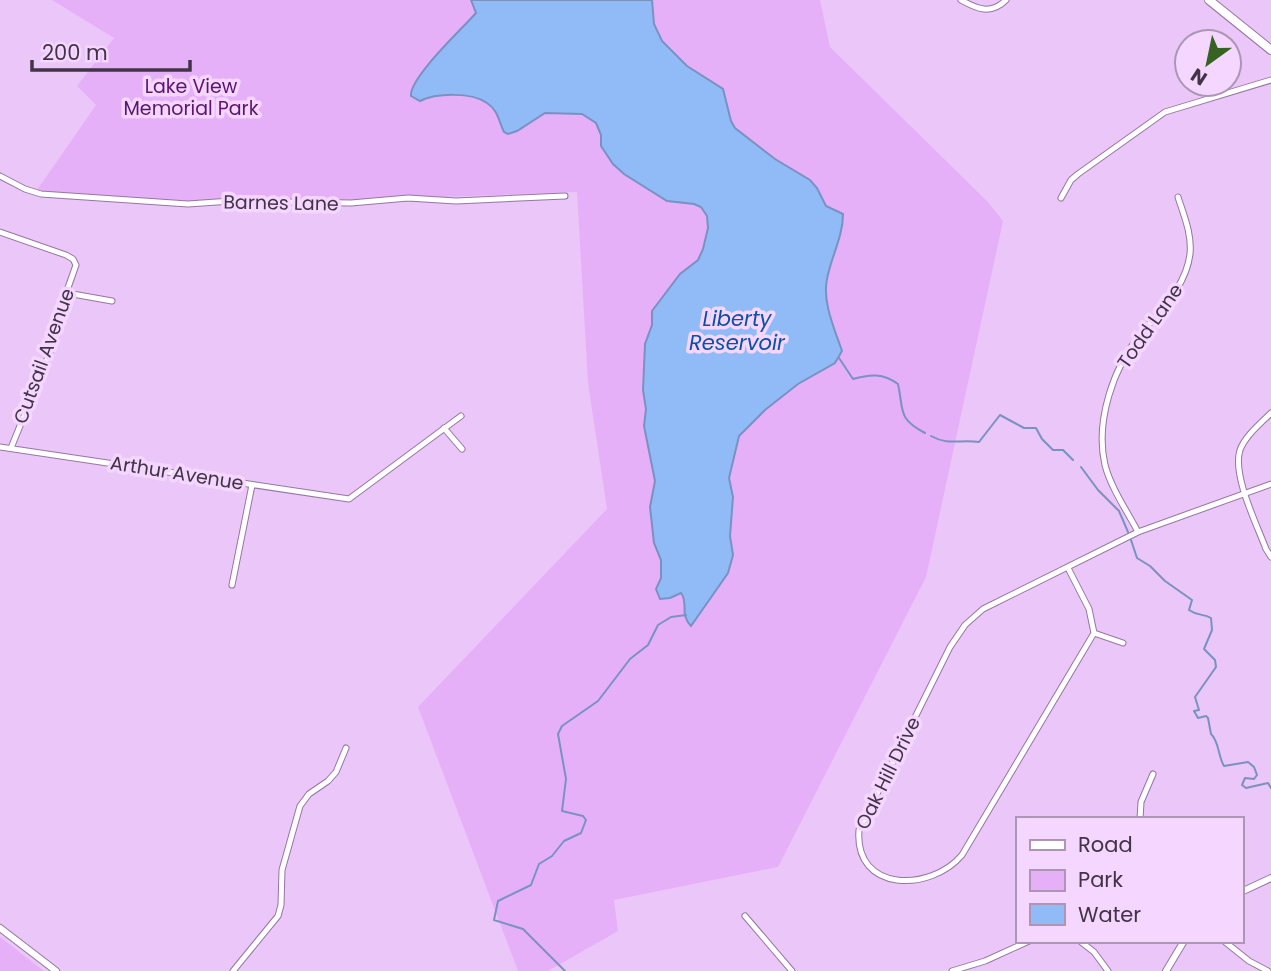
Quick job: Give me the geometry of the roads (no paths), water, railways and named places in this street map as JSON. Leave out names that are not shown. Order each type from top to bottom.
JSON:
[{"type":"main road","points":[[1209,0],[1271,50]]},
{"type":"street","points":[[961,0],[983,10],[998,7],[1006,0]]},
{"type":"street","points":[[1061,198],[1071,180],[1078,174],[1165,112],[1271,80]]},
{"type":"street","name":"Barnes Lane","points":[[0,176],[41,194],[102,196],[178,204],[231,201],[351,203],[408,198],[456,201],[565,196]]},
{"type":"street","name":"Todd Lane","points":[[1139,532],[1106,466],[1102,429],[1122,360],[1176,291],[1185,273],[1190,253],[1189,235],[1178,197]]},
{"type":"street","name":"Cutsail Avenue","points":[[0,232],[73,259],[76,268],[58,316],[50,352],[11,448]]},
{"type":"street","points":[[66,293],[113,301]]},
{"type":"street","points":[[1271,413],[1239,453],[1239,468],[1245,493],[1271,557]]},
{"type":"street","points":[[461,416],[444,428],[462,449]]},
{"type":"street","name":"Arthur Avenue","points":[[0,446],[349,499],[444,428]]},
{"type":"street","name":"Oak Hill Drive","points":[[1094,633],[954,866],[914,880],[891,880],[874,872],[866,863],[859,847],[859,830],[959,632],[983,609],[1139,532],[1271,484]]},
{"type":"street","points":[[232,585],[252,485]]},
{"type":"street","points":[[1068,568],[1089,609],[1094,633],[1123,643]]},
{"type":"street","points":[[233,971],[276,920],[281,905],[282,870],[300,806],[309,794],[331,778],[346,748]]},
{"type":"street","points":[[1140,817],[1141,802],[1153,774]]},
{"type":"street","points":[[1243,891],[1271,878]]},
{"type":"street","points":[[745,916],[792,971]]},
{"type":"street","points":[[0,928],[56,971]]},
{"type":"street","points":[[952,971],[1025,943]]},
{"type":"street","points":[[1083,943],[1094,952],[1108,971]]},
{"type":"street","points":[[1166,971],[1183,943]]},
{"type":"street","points":[[1226,943],[1249,961],[1268,971]]},
{"type":"water","name":"Liberty Reservoir","points":[[471,0],[652,0],[654,24],[662,41],[687,66],[723,89],[735,128],[775,159],[810,180],[826,206],[843,214],[826,288],[830,316],[842,351],[835,363],[798,384],[765,410],[739,436],[729,478],[733,497],[730,536],[733,555],[728,573],[691,626],[687,622],[681,593],[660,599],[656,589],[661,578],[661,560],[654,543],[650,507],[655,481],[644,426],[646,409],[643,390],[645,344],[652,325],[652,311],[680,274],[698,260],[708,228],[707,216],[701,207],[667,201],[624,174],[613,164],[601,146],[601,135],[596,123],[582,114],[545,113],[508,134],[504,132],[494,109],[480,99],[454,95],[435,96],[420,101],[411,96],[418,78],[427,66],[476,13]]},
{"type":"waterway","points":[[839,358],[853,379],[876,376],[898,384],[903,413],[910,423],[925,433]]},
{"type":"waterway","points":[[931,436],[949,442],[979,442],[1000,415],[1024,428],[1036,428],[1053,450],[1063,450],[1073,460]]},
{"type":"waterway","points":[[1081,467],[1098,490],[1119,511],[1128,532]]},
{"type":"waterway","points":[[1131,540],[1137,558],[1192,600],[1189,610],[1211,618],[1212,630],[1204,649],[1215,660],[1216,667],[1195,697],[1199,710],[1194,711],[1198,718],[1208,718],[1211,734],[1224,766],[1248,762],[1254,767],[1257,775],[1254,779],[1245,778],[1242,785],[1246,788],[1268,783],[1271,788]]},
{"type":"waterway","points":[[565,971],[523,929],[494,920],[498,901],[531,885],[539,864],[552,856],[564,841],[581,833],[586,820],[583,816],[562,811],[566,779],[558,734],[562,726],[598,701],[630,659],[648,645],[658,625],[671,617],[686,615]]},
{"type":"park label","name":"Lake View Memorial Park","points":[[191,97]]}]
